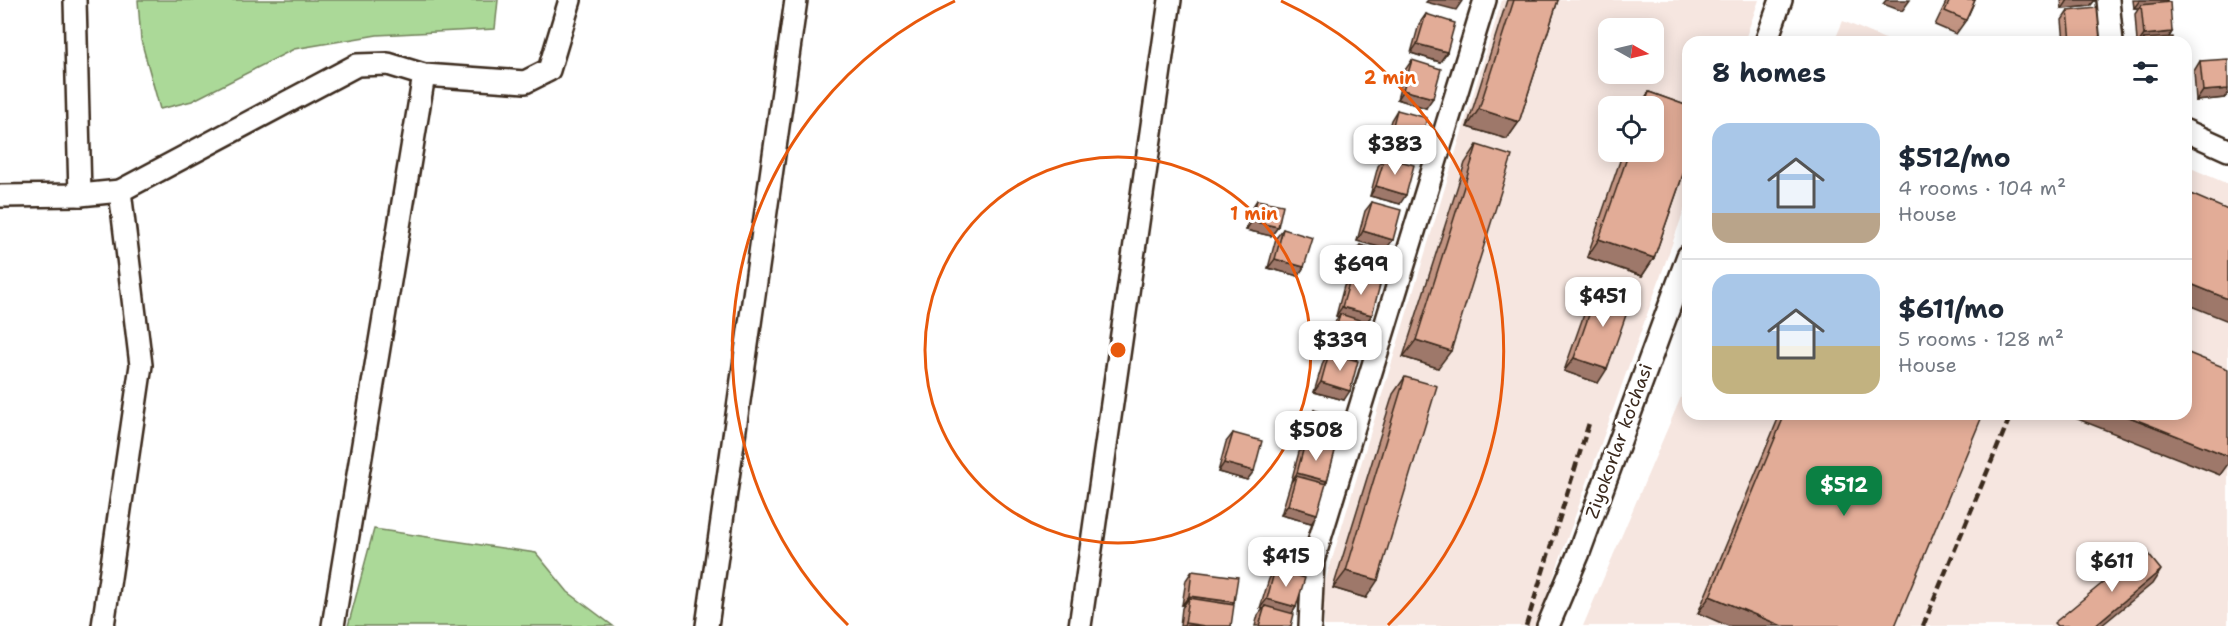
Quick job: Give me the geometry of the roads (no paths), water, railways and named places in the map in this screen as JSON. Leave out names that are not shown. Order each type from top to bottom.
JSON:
[{"type":"street","points":[[75,0],[80,195]]},
{"type":"street","points":[[0,196],[80,195],[120,191],[357,65],[388,64],[424,75],[525,82],[549,70],[570,0]]},
{"type":"street","points":[[707,626],[796,0]]},
{"type":"street","points":[[1080,626],[1170,0]]},
{"type":"street","points":[[1310,626],[1313,561],[1485,0]]},
{"type":"street","points":[[1768,36],[1781,0]]},
{"type":"street","points":[[2108,0],[2111,36]]},
{"type":"street","points":[[333,626],[424,75]]},
{"type":"street","points":[[2192,134],[2228,150]]},
{"type":"street","points":[[103,626],[141,365],[120,191]]},
{"type":"street","name":"Ziyokorlar ko'chasi","points":[[1548,626],[1578,555],[1682,272]]},
{"type":"railway","points":[[1526,626],[1590,420]]},
{"type":"railway","points":[[1923,626],[2009,420]]}]
